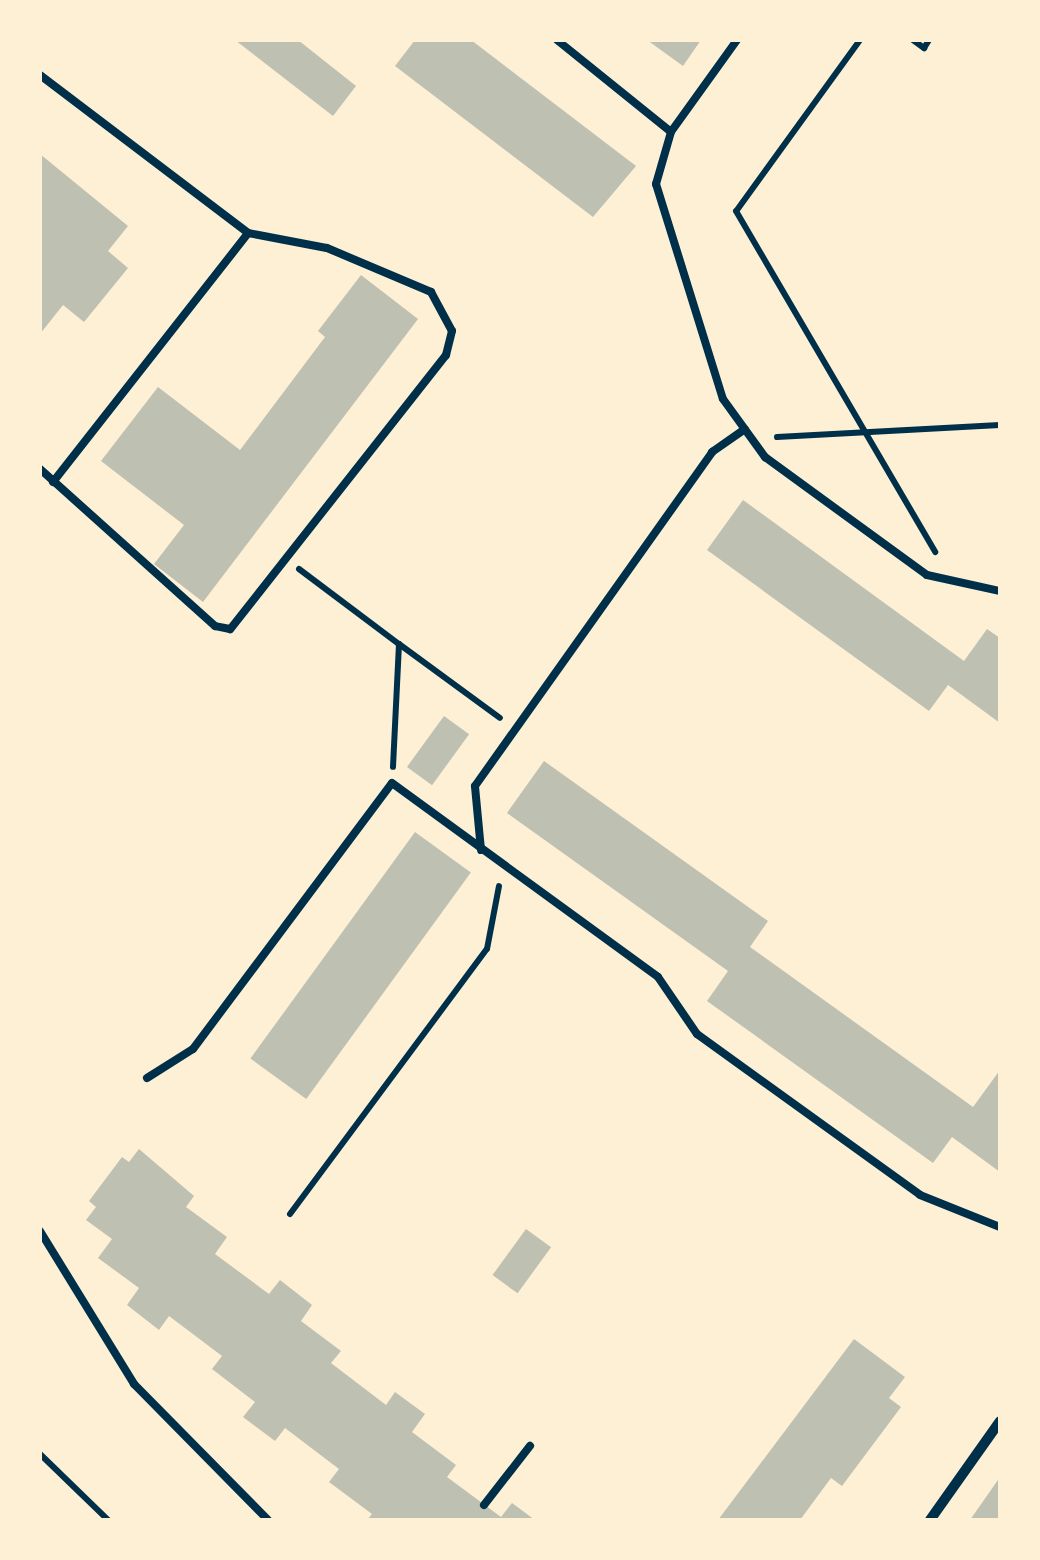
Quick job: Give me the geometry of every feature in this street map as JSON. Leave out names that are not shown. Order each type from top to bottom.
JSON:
[{"type":"street","points":[[930,1520],[1000,1421]]},
{"type":"lane","points":[[557,40],[671,132]]},
{"type":"lane","points":[[737,40],[671,132],[656,184],[723,399],[766,457],[927,574],[1000,591]]},
{"type":"lane","points":[[40,74],[248,232],[326,248],[431,292],[452,331],[446,355],[242,620],[230,629],[215,626],[40,469]]},
{"type":"lane","points":[[53,482],[248,232]]},
{"type":"lane","points":[[481,850],[475,786],[712,452],[745,429]]},
{"type":"lane","points":[[146,1078],[193,1048],[392,783],[658,977],[698,1034],[920,1195],[1000,1227]]},
{"type":"lane","points":[[40,1231],[134,1384],[268,1520]]},
{"type":"lane","points":[[484,1504],[530,1446]]},
{"type":"path","points":[[860,40],[736,212],[950,579]]},
{"type":"path","points":[[913,40],[924,48],[929,40]]},
{"type":"path","points":[[752,438],[1000,425]]},
{"type":"path","points":[[288,561],[515,728]]},
{"type":"path","points":[[392,783],[399,644]]},
{"type":"path","points":[[290,1214],[487,949],[503,866]]},
{"type":"path","points":[[40,1454],[108,1520]]},
{"type":"building","points":[[235,40],[298,40],[356,86],[333,116]]},
{"type":"building","points":[[415,40],[471,40],[636,166],[593,217],[395,66]]},
{"type":"building","points":[[647,40],[701,40],[683,66]]},
{"type":"building","points":[[40,154],[128,226],[108,251],[128,268],[84,322],[63,305],[40,334]]},
{"type":"building","points":[[361,275],[418,319],[203,602],[154,564],[184,525],[101,461],[158,387],[240,450],[325,337],[318,331]]},
{"type":"building","points":[[743,500],[964,661],[987,629],[1000,638],[1000,723],[948,685],[929,711],[707,550]]},
{"type":"building","points":[[444,716],[469,734],[432,785],[407,767]]},
{"type":"building","points":[[544,761],[768,921],[750,947],[973,1107],[1000,1070],[1000,1172],[952,1137],[933,1163],[707,1001],[728,971],[507,813]]},
{"type":"building","points":[[415,832],[471,873],[306,1099],[250,1059]]},
{"type":"building","points":[[139,1149],[194,1196],[186,1207],[227,1237],[215,1254],[269,1294],[280,1280],[312,1305],[301,1321],[341,1351],[331,1363],[386,1405],[395,1392],[425,1414],[412,1432],[456,1465],[447,1477],[501,1517],[512,1503],[535,1520],[367,1520],[372,1514],[329,1482],[339,1469],[285,1428],[275,1441],[243,1417],[255,1402],[212,1369],[222,1356],[169,1316],[159,1330],[127,1305],[139,1288],[98,1258],[112,1239],[86,1220],[96,1207],[89,1201],[122,1157],[129,1162]]},
{"type":"building","points":[[526,1229],[551,1247],[518,1293],[492,1275]]},
{"type":"building","points":[[854,1339],[905,1377],[889,1398],[901,1407],[842,1486],[831,1478],[800,1520],[718,1520]]},
{"type":"building","points":[[1000,1477],[1000,1520],[970,1520]]}]
